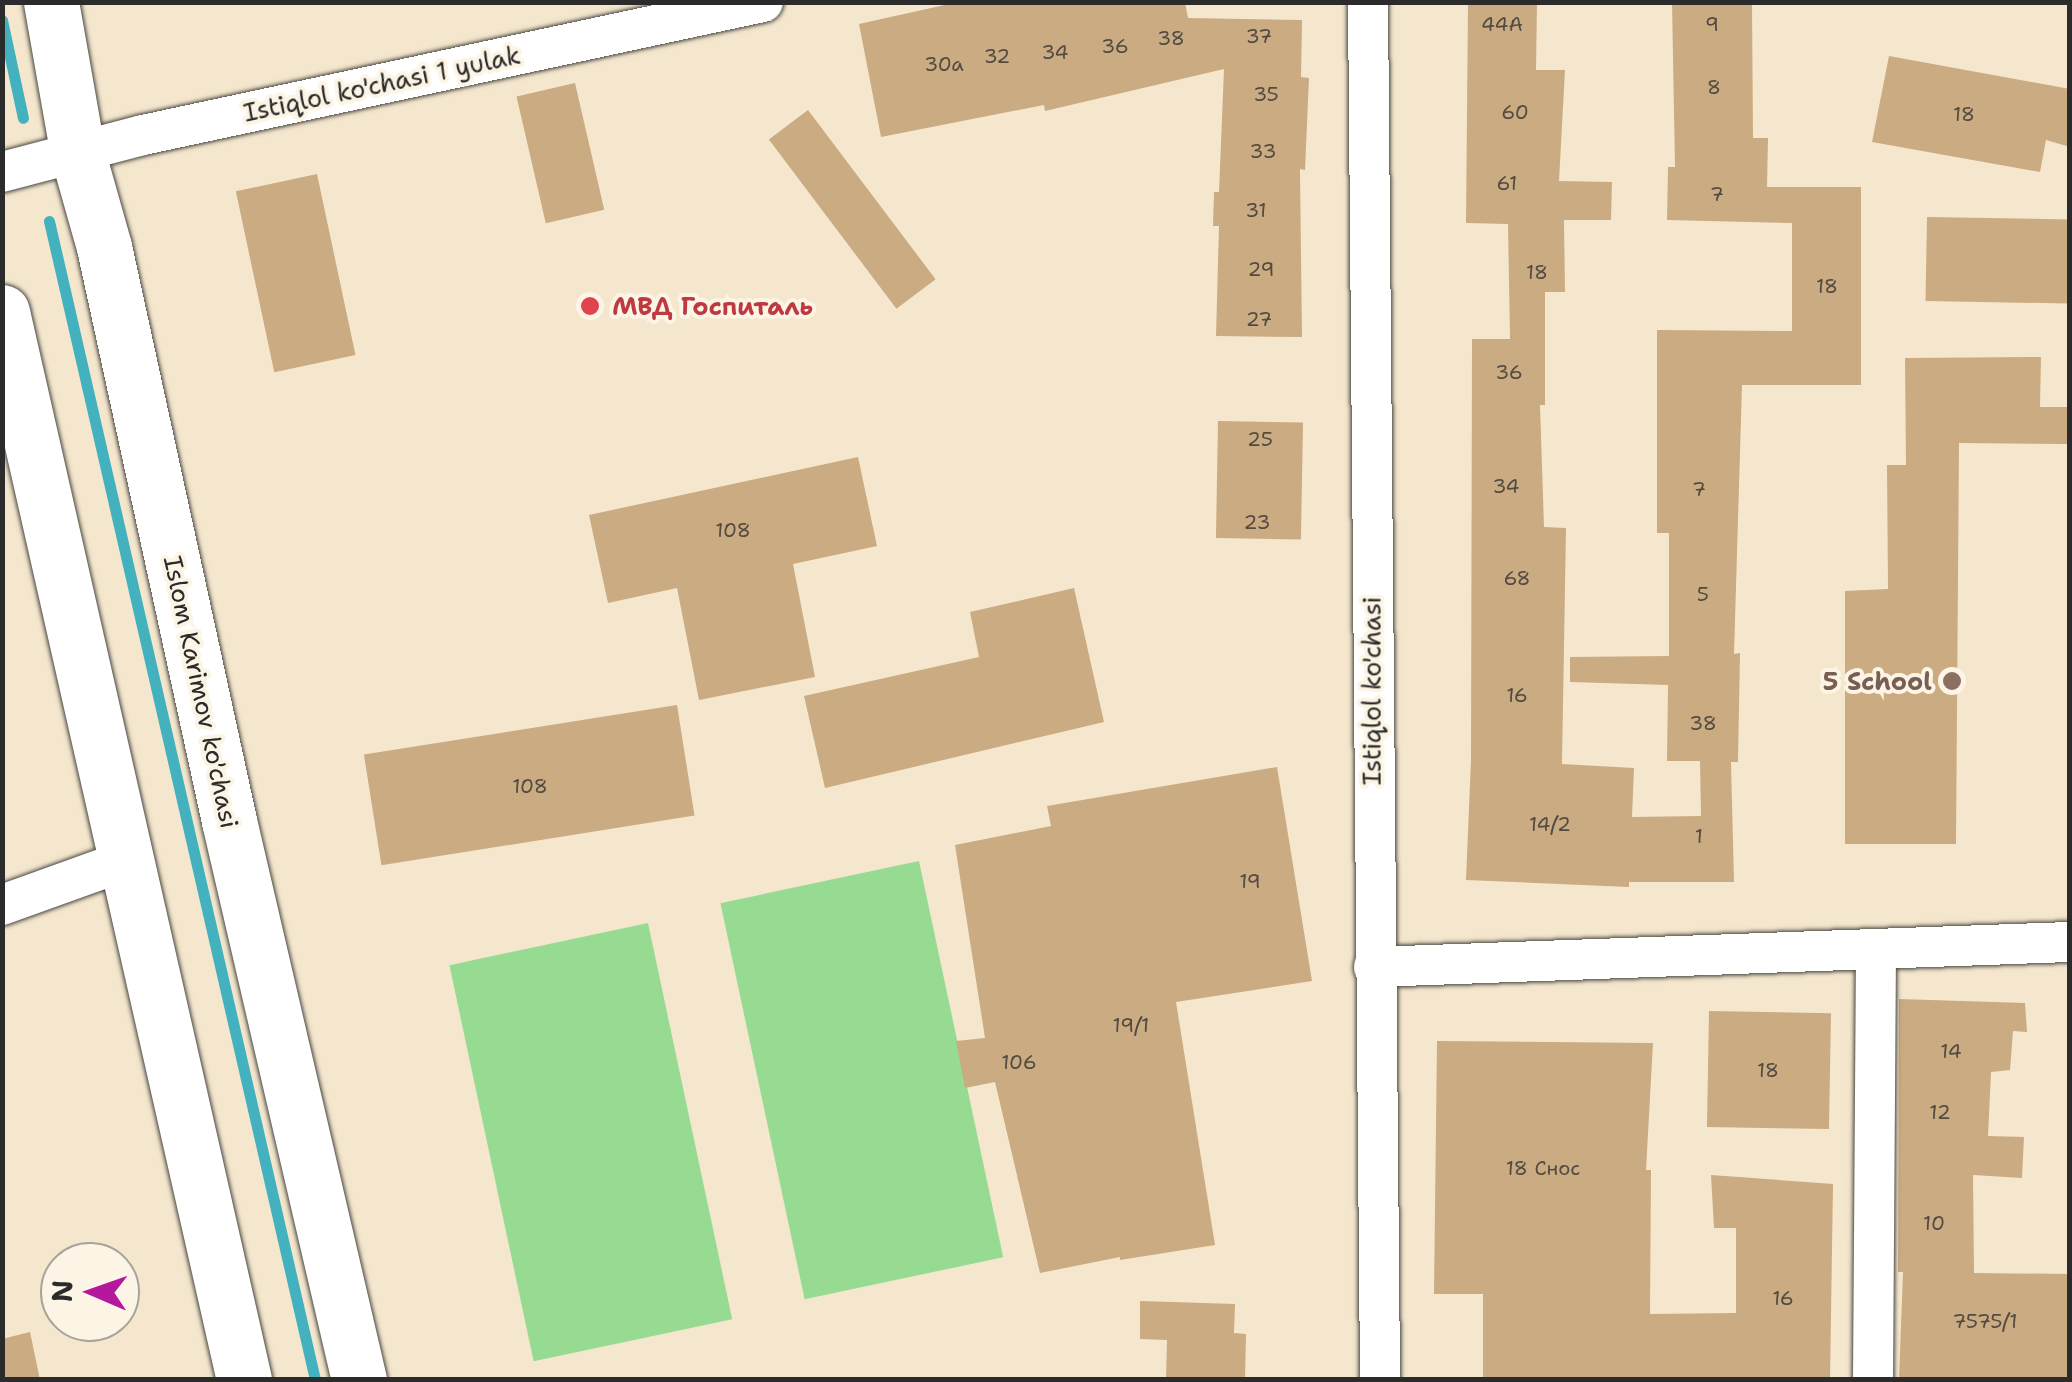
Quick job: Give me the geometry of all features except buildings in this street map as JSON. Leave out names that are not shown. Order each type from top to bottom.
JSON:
[{"type":"main road","name":"Islom Karimov ko'chasi","points":[[50,2],[78,155],[104,247],[229,821],[359,1380]]},
{"type":"main road","points":[[2,312],[130,859],[244,1380]]},
{"type":"street","name":"Istiqlol ko'chasi 1 yulak","points":[[2,172],[143,136],[763,2]]},
{"type":"street","name":"Istiqlol ko'chasi","points":[[1368,2],[1380,1380]]},
{"type":"street","points":[[2,905],[130,859]]},
{"type":"street","points":[[1374,967],[1876,952],[2070,942]]},
{"type":"street","points":[[1873,1380],[1876,952]]},
{"type":"green space","points":[[919,861],[1003,1257],[805,1299],[720,903]]},
{"type":"green space","points":[[648,923],[732,1319],[534,1361],[449,965]]},
{"type":"waterway","points":[[2,20],[23,118]]},
{"type":"waterway","points":[[49,221],[315,1380]]},
{"type":"place","name":"МВД Госпиталь","points":[[590,306]]},
{"type":"place","name":"5 School","points":[[1952,681]]}]
